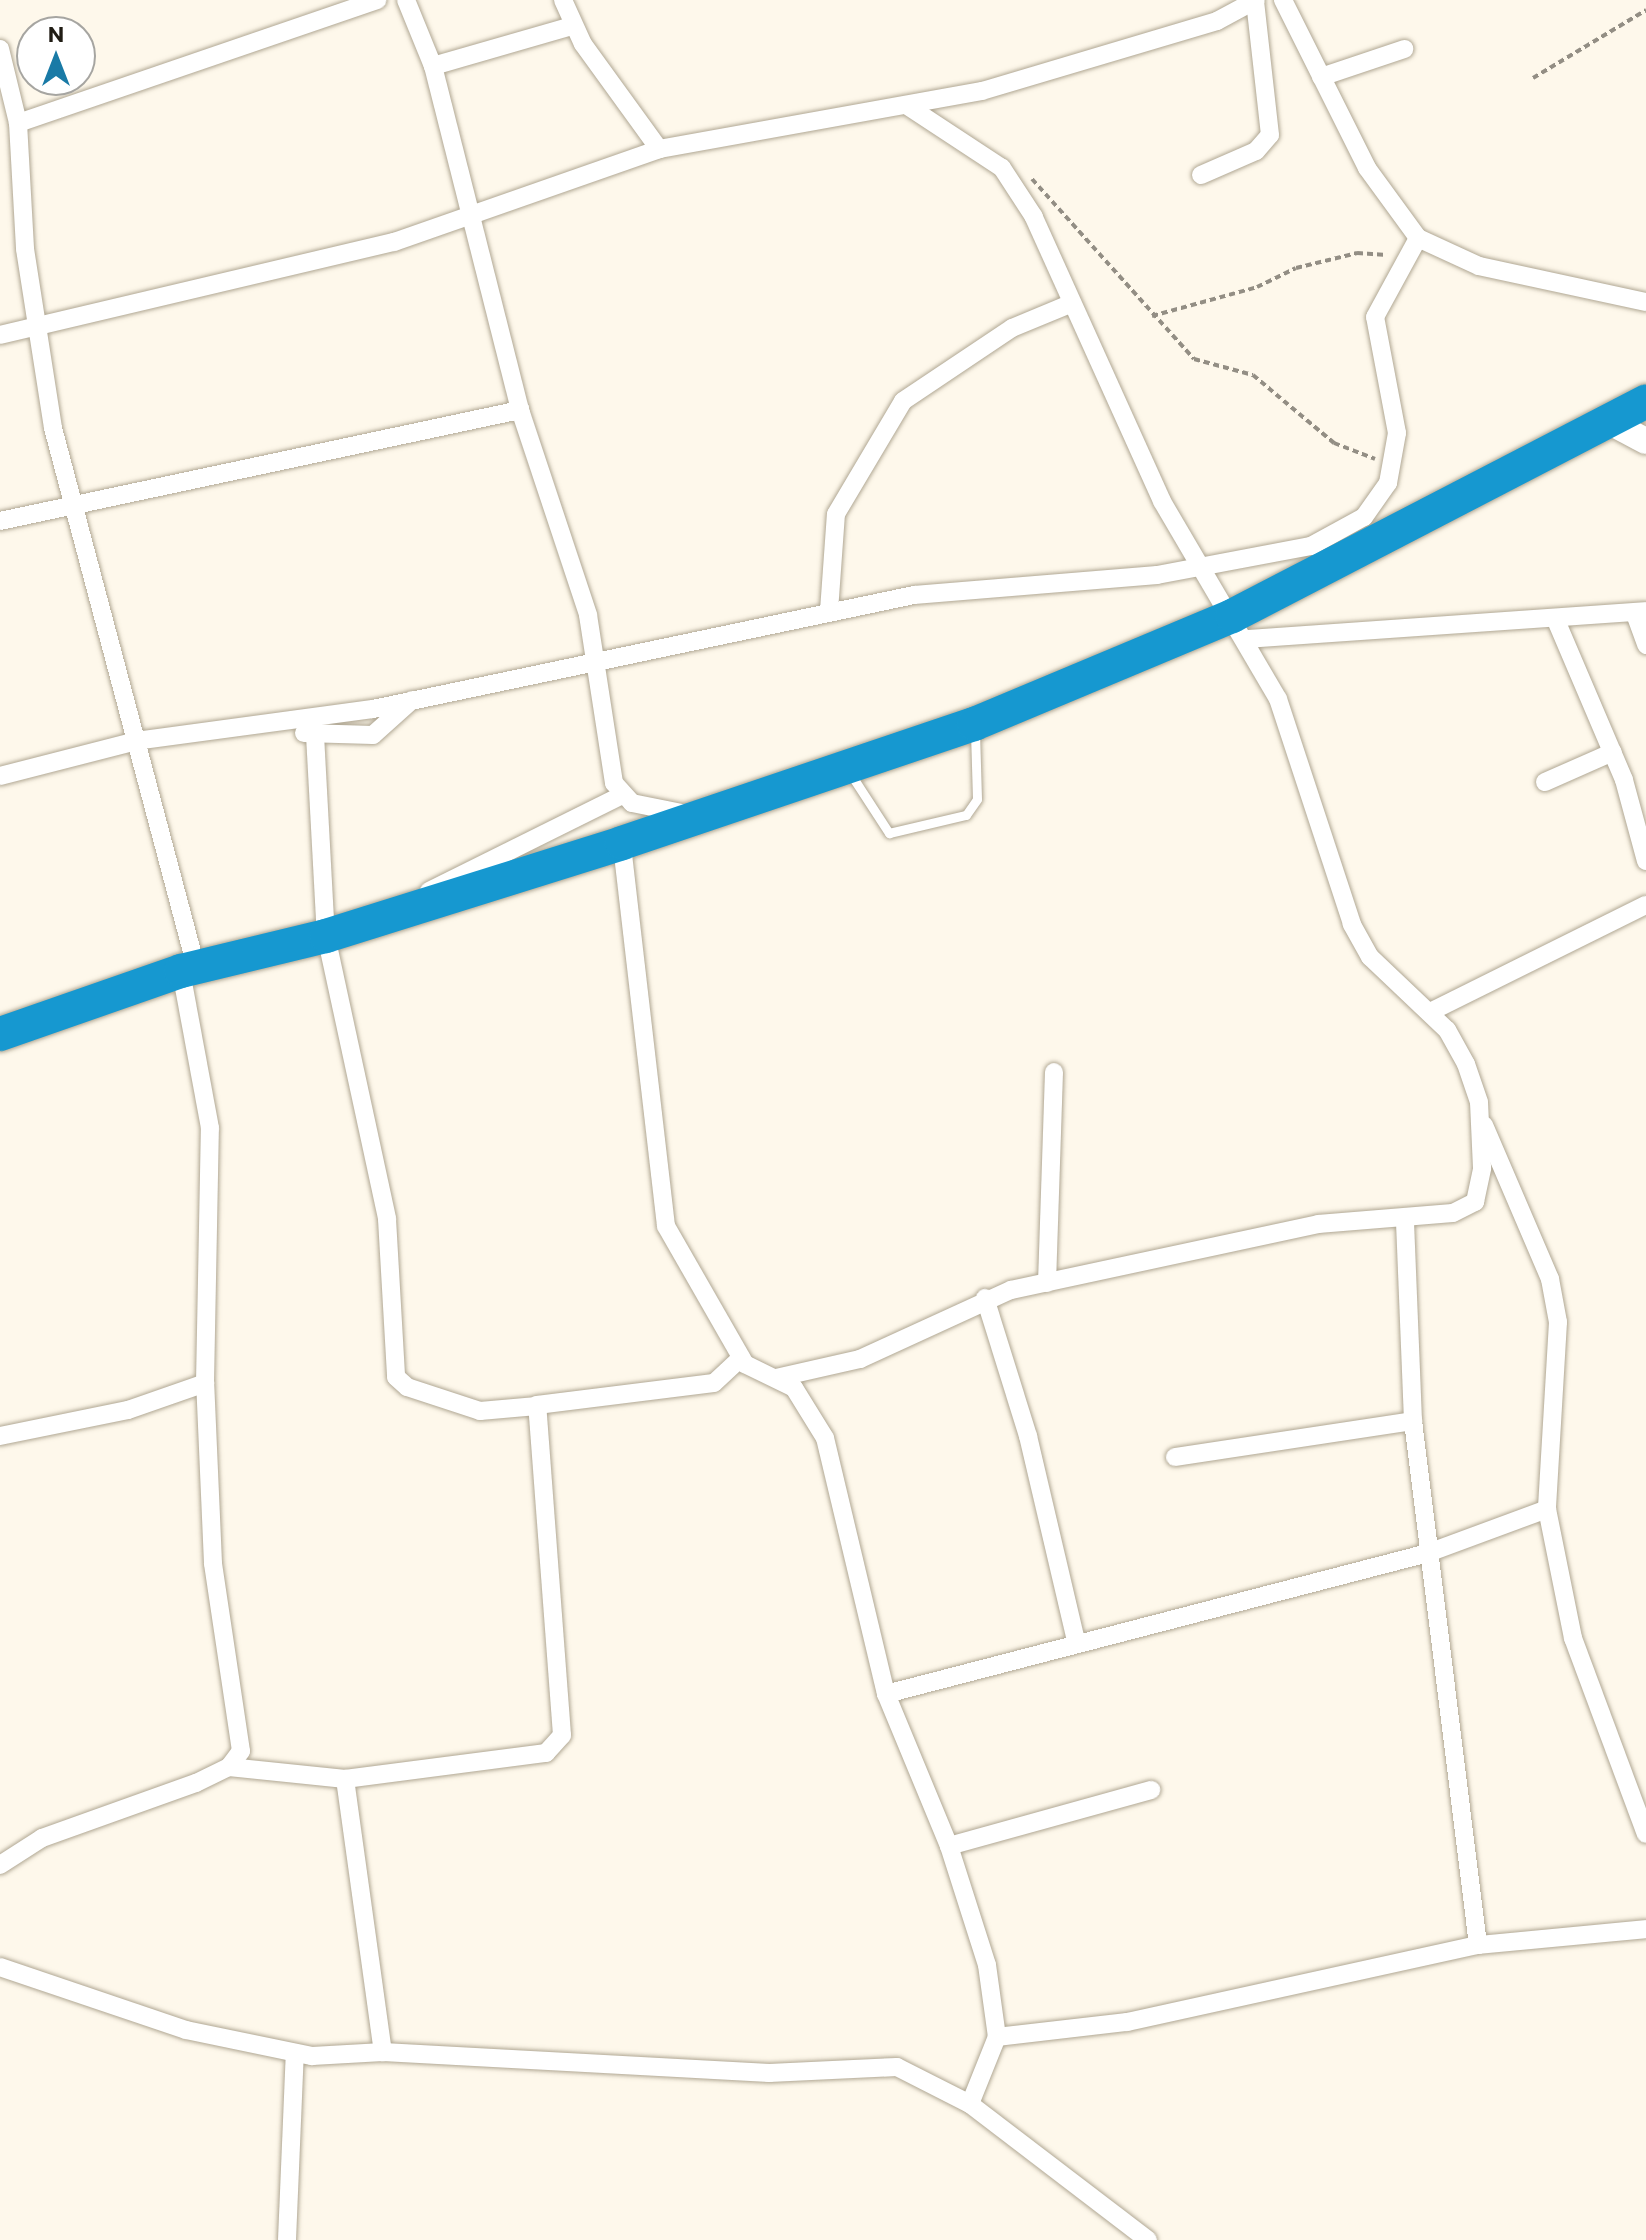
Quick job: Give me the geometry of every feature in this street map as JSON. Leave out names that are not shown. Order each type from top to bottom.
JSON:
[{"type":"highway","points":[[0,1034],[188,969],[326,936],[848,770],[1239,627],[1612,423],[1646,401]]},
{"type":"street","points":[[18,123],[378,0]]},
{"type":"street","points":[[406,0],[433,66],[520,410],[588,615],[593,667],[620,796]]},
{"type":"street","points":[[563,0],[572,26],[659,149]]},
{"type":"street","points":[[1283,0],[1367,168],[1416,235],[1479,266],[1646,302]]},
{"type":"street","points":[[0,335],[279,272],[471,216],[550,181],[659,149],[909,107],[1217,21],[1256,1],[1270,135],[1256,151],[1201,175]]},
{"type":"street","points":[[433,66],[572,26]]},
{"type":"street","points":[[0,49],[18,123],[37,327],[71,509],[136,741],[188,969],[212,1150],[205,1383],[217,1601],[242,1735],[229,1767]]},
{"type":"street","points":[[1321,77],[1404,49]]},
{"type":"street","points":[[909,107],[1002,168],[1034,217],[1070,304],[1162,501],[1239,627],[1278,699],[1352,924],[1370,957],[1430,1012],[1466,1064],[1481,1119],[1524,1205],[1558,1322],[1547,1509],[1573,1638],[1646,1834]]},
{"type":"street","points":[[0,776],[136,741],[248,730],[593,667],[829,611],[969,588],[1203,568],[1278,556],[1351,527],[1380,501],[1392,466],[1397,433],[1375,317],[1416,235]]},
{"type":"street","points":[[829,611],[836,514],[903,401],[1012,328],[1070,304]]},
{"type":"street","points":[[0,521],[71,509],[520,410]]},
{"type":"street","points":[[1612,423],[1646,441]]},
{"type":"street","points":[[1239,627],[1641,613],[1646,645]]},
{"type":"street","points":[[1555,618],[1613,752],[1646,861]]},
{"type":"street","points":[[248,730],[373,735],[412,700]]},
{"type":"street","points":[[315,735],[326,936],[387,1219],[396,1377],[407,1387],[480,1411],[714,1383],[741,1358]]},
{"type":"street","points":[[1545,782],[1613,752]]},
{"type":"street","points":[[392,915],[620,796],[698,816]]},
{"type":"street","points":[[622,843],[666,1226],[741,1358],[807,1401],[825,1438],[886,1694],[949,1846],[987,1965],[997,2037],[970,2104]]},
{"type":"street","points":[[1430,1012],[1646,905]]},
{"type":"street","points":[[1047,1283],[1054,1072]]},
{"type":"street","points":[[776,1378],[860,1359],[985,1298],[1318,1224],[1405,1221],[1475,1202],[1481,1119]]},
{"type":"street","points":[[1405,1221],[1413,1421],[1478,1945]]},
{"type":"street","points":[[985,1298],[1028,1436],[1076,1641]]},
{"type":"street","points":[[0,1436],[128,1410],[205,1383]]},
{"type":"street","points":[[0,1865],[42,1838],[229,1767],[345,1779],[529,1758],[562,1735],[537,1406]]},
{"type":"street","points":[[1175,1457],[1413,1421]]},
{"type":"street","points":[[886,1694],[1076,1641],[1428,1553],[1547,1509]]},
{"type":"street","points":[[345,1779],[383,2052]]},
{"type":"street","points":[[949,1846],[1151,1790]]},
{"type":"street","points":[[997,2037],[1127,2022],[1478,1945],[1646,1929]]},
{"type":"street","points":[[0,1967],[151,2020],[295,2053],[383,2052],[769,2073],[897,2067],[970,2104],[1148,2240]]},
{"type":"street","points":[[287,2240],[295,2053]]},
{"type":"lane","points":[[848,770],[889,833],[966,815],[977,799],[974,724]]},
{"type":"path","points":[[1533,78],[1646,10]]},
{"type":"path","points":[[1024,172],[1103,249],[1152,316],[1194,359],[1253,375],[1334,443],[1392,466]]},
{"type":"path","points":[[1152,316],[1257,287],[1296,268],[1357,253],[1379,259],[1416,235]]}]
